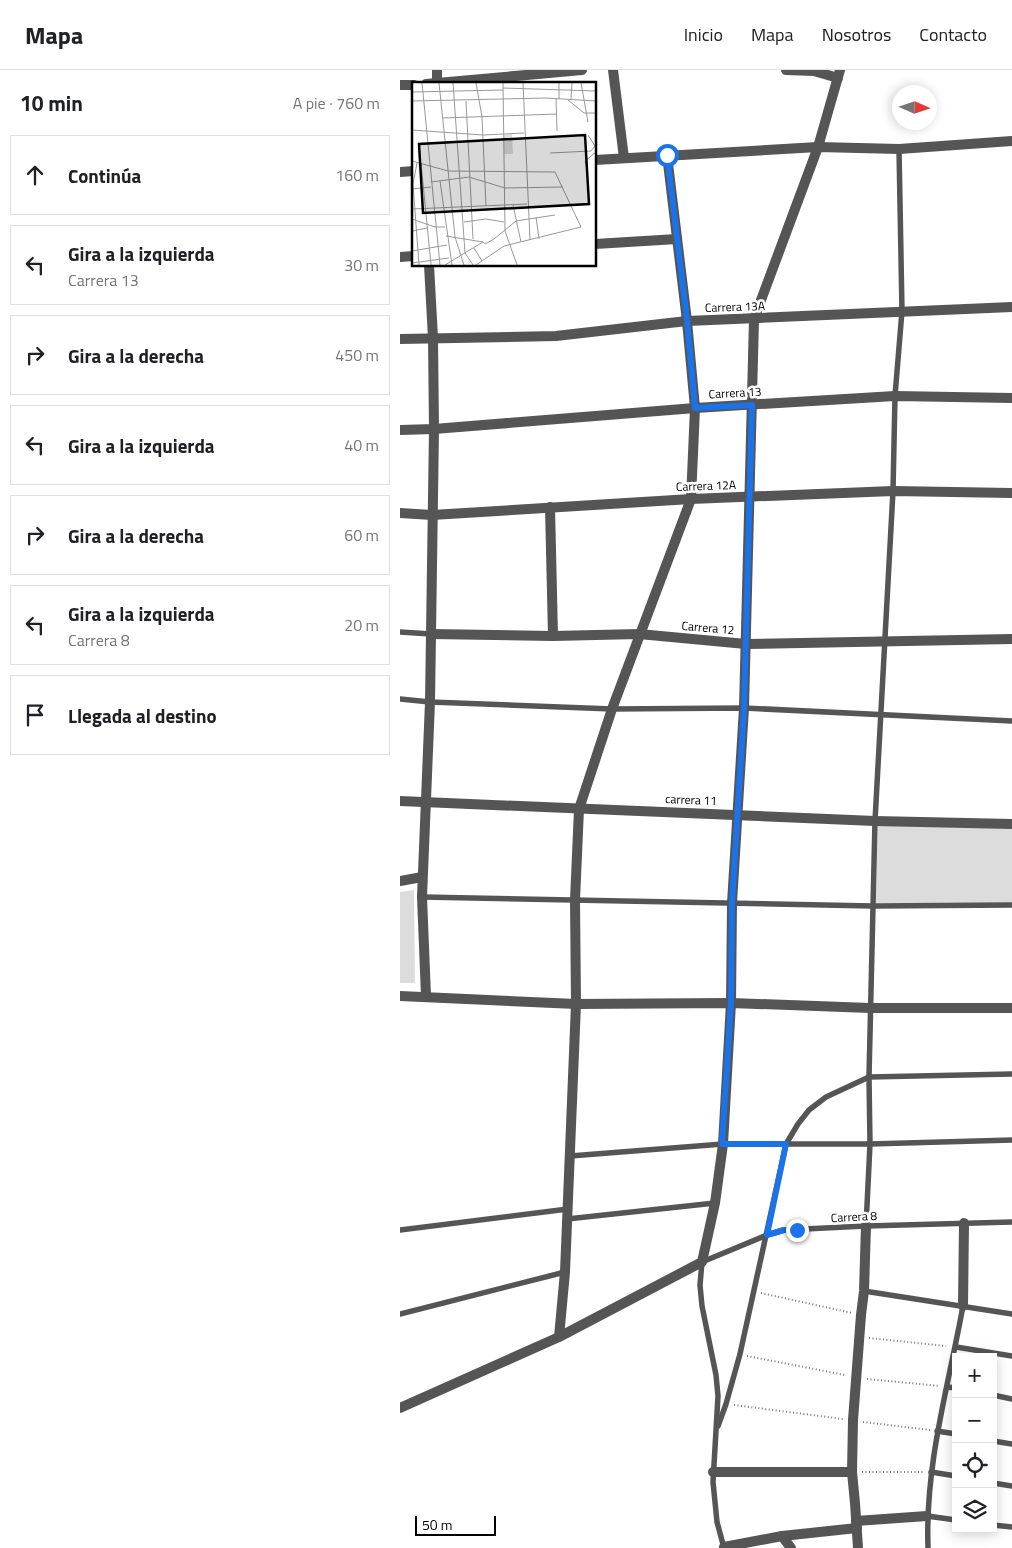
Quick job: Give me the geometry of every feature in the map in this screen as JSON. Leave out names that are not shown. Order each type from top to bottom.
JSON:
[{"type":"street","points":[[448,82],[582,70]]},
{"type":"street","points":[[613,70],[624,158]]},
{"type":"street","points":[[400,1408],[559,1337],[702,1262],[715,1203],[722,1144],[731,1003],[732,903],[744,708],[754,319],[818,147],[839,74],[786,70]]},
{"type":"street","points":[[596,160],[818,147],[899,149],[1012,141]]},
{"type":"street","points":[[559,1337],[568,1214],[576,1004],[575,900],[579,809],[612,708],[691,499],[695,408],[687,320],[667,155]]},
{"type":"street","points":[[596,244],[677,239]]},
{"type":"street","points":[[426,996],[422,878],[427,803],[430,702],[434,429],[433,338],[429,266]]},
{"type":"street","name":"Carrera 13A","points":[[400,339],[556,336],[687,320],[754,319],[1012,307]]},
{"type":"street","name":"Carrera 13","points":[[400,430],[434,429],[695,408],[895,396],[1012,398]]},
{"type":"street","name":"Carrera 12A","points":[[400,513],[432,514],[550,506],[893,491],[1012,492]]},
{"type":"street","points":[[550,506],[553,636]]},
{"type":"street","name":"Carrera 12","points":[[431,634],[553,636],[639,634],[746,644],[1012,639]]},
{"type":"street","name":"carrera 11","points":[[400,801],[1012,824]]},
{"type":"street","points":[[400,881],[422,878]]},
{"type":"street","points":[[400,996],[576,1004],[731,1003],[870,1008],[1012,1008]]},
{"type":"street","points":[[963,1306],[964,1223]]},
{"type":"street","points":[[858,1548],[852,1472],[853,1420],[864,1291],[866,1226]]},
{"type":"street","points":[[713,1472],[852,1472]]},
{"type":"street","points":[[724,1548],[782,1536],[927,1516]]},
{"type":"street","points":[[782,1536],[791,1548]]},
{"type":"lane","points":[[866,1226],[870,1144],[870,1008],[875,820],[893,491],[895,396],[902,311],[899,149]]},
{"type":"lane","points":[[400,632],[431,634]]},
{"type":"lane","points":[[400,699],[430,702],[612,708],[744,708],[1012,721]]},
{"type":"lane","points":[[422,897],[873,906],[1012,905]]},
{"type":"lane","points":[[716,1431],[726,1404],[740,1354],[786,1144],[798,1124],[826,1097],[869,1077],[1012,1074]]},
{"type":"lane","points":[[570,1156],[722,1144],[870,1144],[1012,1140]]},
{"type":"lane","points":[[400,1230],[568,1214],[715,1203]]},
{"type":"lane","name":"Carrera 8","points":[[702,1262],[767,1235],[784,1230],[1012,1222]]},
{"type":"lane","points":[[702,1262],[700,1285],[702,1306],[716,1375],[718,1396],[713,1482],[717,1522],[724,1548]]},
{"type":"lane","points":[[400,1314],[565,1272]]},
{"type":"lane","points":[[864,1291],[1012,1314]]},
{"type":"lane","points":[[928,1548],[927,1516],[931,1472],[963,1306]]},
{"type":"lane","points":[[956,1347],[1012,1356]]},
{"type":"lane","points":[[946,1387],[952,1388]]},
{"type":"lane","points":[[997,1396],[1012,1399]]},
{"type":"lane","points":[[938,1431],[952,1433]]},
{"type":"lane","points":[[997,1442],[1012,1444]]},
{"type":"lane","points":[[931,1472],[952,1475]]},
{"type":"lane","points":[[997,1483],[1012,1486]]},
{"type":"lane","points":[[927,1516],[952,1519]]},
{"type":"lane","points":[[997,1526],[1012,1528]]},
{"type":"path","points":[[754,1292],[861,1315]]},
{"type":"path","points":[[859,1337],[956,1347]]},
{"type":"path","points":[[740,1354],[856,1377],[946,1387]]},
{"type":"path","points":[[726,1404],[938,1431]]},
{"type":"path","points":[[852,1472],[931,1472]]},
{"type":"shaded area","points":[[878,823],[1012,827],[1012,903],[876,903]]},
{"type":"shaded area","points":[[414,890],[415,983],[400,983],[400,892]]},
{"type":"route","points":[[667,155],[687,320],[695,408],[752,405],[744,708],[732,903],[731,1003],[722,1144],[786,1144],[767,1235],[784,1230],[797,1230]]}]
